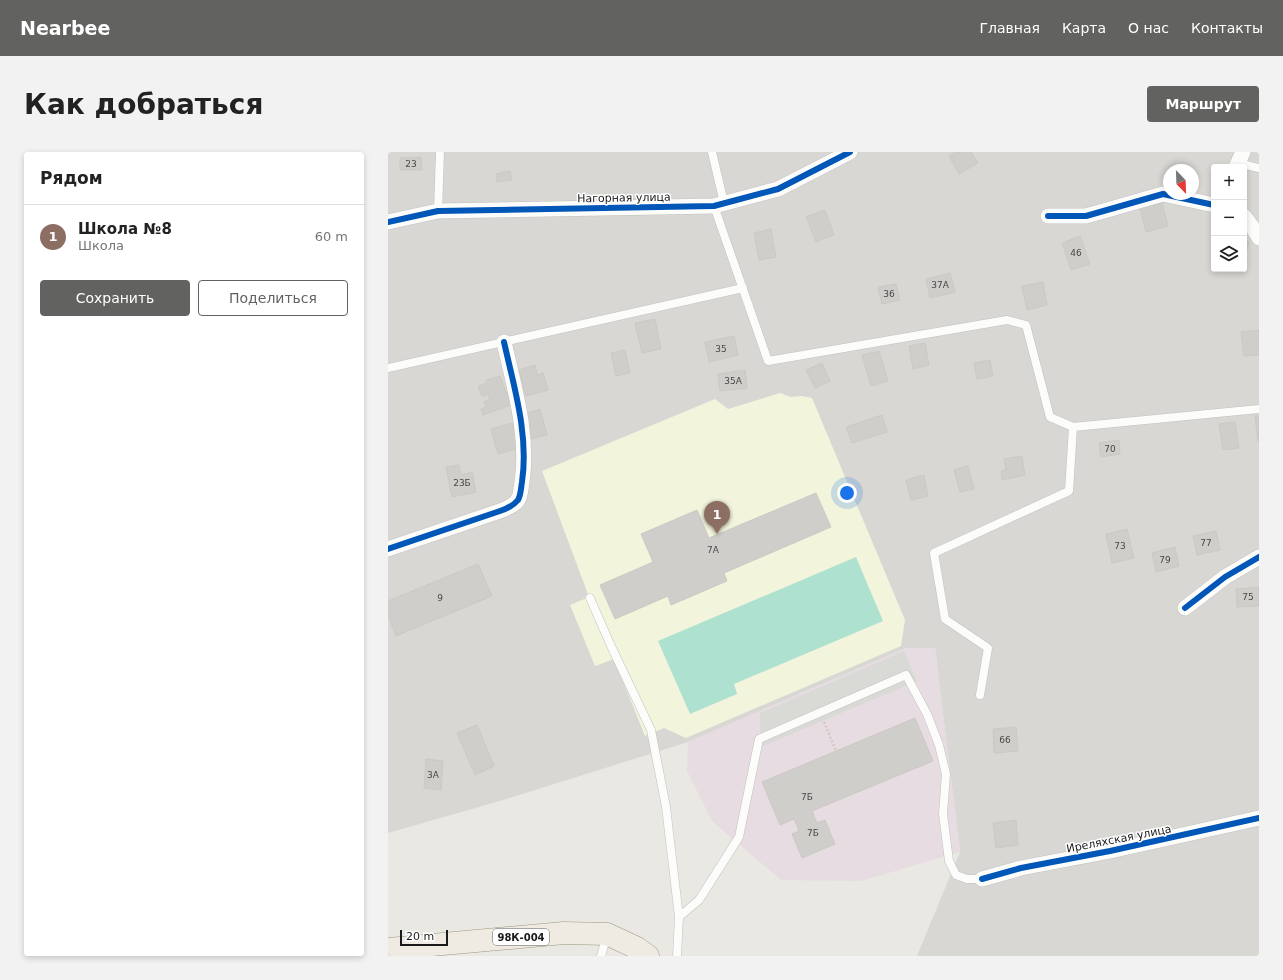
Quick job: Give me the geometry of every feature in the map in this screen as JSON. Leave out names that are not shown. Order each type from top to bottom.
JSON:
[{"type":"main road","name":"98К-004","points":[[388,949],[564,934],[607,934],[637,948],[648,956]]},
{"type":"street","name":"Нагорная улица","points":[[388,222],[438,211],[719,205],[778,189],[850,152]]},
{"type":"street","points":[[1048,216],[1086,216],[1163,194],[1211,204]]},
{"type":"street","points":[[1247,220],[1259,238]]},
{"type":"street","points":[[388,549],[500,511],[518,500],[523,475],[524,448],[518,403],[504,342]]},
{"type":"street","points":[[1185,608],[1225,577],[1259,557]]},
{"type":"street","name":"Иреляхская улица","points":[[982,879],[1021,868],[1117,850],[1259,818]]},
{"type":"lane","points":[[438,211],[440,152]]},
{"type":"lane","points":[[712,152],[719,205],[743,288],[768,361],[1007,320],[1026,325],[1050,417],[1073,427],[1259,409]]},
{"type":"lane","points":[[1239,161],[1259,168]]},
{"type":"lane","points":[[388,368],[743,288]]},
{"type":"lane","points":[[980,695],[988,648],[944,619],[934,553],[1069,491],[1073,427]]},
{"type":"lane","points":[[590,598],[650,730],[666,807],[679,917],[677,956]]},
{"type":"lane","points":[[679,917],[699,900],[739,837],[759,739],[906,675],[927,714],[939,745],[946,774],[943,814],[949,861],[956,875],[967,879],[982,879]]},
{"type":"lane","points":[[601,956],[607,934]]},
{"type":"path","points":[[820,712],[836,751]]},
{"type":"shaded area","points":[[388,152],[1259,152],[1259,956],[917,956],[960,852],[935,648],[906,648],[688,742],[500,801],[388,833]]},
{"type":"shaded area","points":[[780,393],[791,397],[802,396],[812,398],[905,620],[901,646],[686,738],[664,728],[645,736],[614,659],[595,666],[570,605],[589,597],[542,471],[715,399],[728,409]]},
{"type":"shaded area","points":[[856,557],[883,621],[734,684],[737,694],[690,714],[658,641]]},
{"type":"shaded area","points":[[906,648],[935,648],[960,852],[861,881],[781,880],[712,821],[687,771],[688,742]]},
{"type":"shaded area","points":[[904,651],[917,681],[761,747],[760,713]]},
{"type":"building","points":[[956,152],[971,152],[978,163],[959,174],[949,156]]},
{"type":"building","points":[[421,157],[422,170],[400,170],[400,158]]},
{"type":"building","points":[[510,171],[512,180],[497,182],[496,174]]},
{"type":"building","points":[[1162,203],[1168,226],[1146,232],[1140,208]]},
{"type":"building","points":[[825,210],[834,235],[816,242],[806,217]]},
{"type":"building","points":[[771,229],[776,257],[759,260],[754,233]]},
{"type":"building","points":[[1080,236],[1090,264],[1071,270],[1062,243]]},
{"type":"building","points":[[950,273],[955,292],[930,298],[926,279]]},
{"type":"building","points":[[1043,282],[1047,305],[1027,310],[1022,286]]},
{"type":"building","points":[[896,284],[900,300],[882,304],[878,287]]},
{"type":"building","points":[[655,319],[661,349],[642,353],[635,323]]},
{"type":"building","points":[[1259,330],[1259,355],[1244,356],[1241,332]]},
{"type":"building","points":[[734,336],[738,355],[709,362],[705,342]]},
{"type":"building","points":[[925,343],[929,365],[913,369],[909,346]]},
{"type":"building","points":[[625,350],[630,373],[616,376],[611,353]]},
{"type":"building","points":[[879,351],[888,381],[871,386],[862,355]]},
{"type":"building","points":[[990,360],[993,376],[977,379],[974,363]]},
{"type":"building","points":[[822,363],[830,381],[815,388],[806,370]]},
{"type":"building","points":[[535,365],[537,375],[543,373],[548,390],[526,396],[519,370]]},
{"type":"building","points":[[745,370],[747,388],[720,391],[718,374]]},
{"type":"building","points":[[500,376],[511,405],[483,415],[481,409],[486,407],[484,402],[490,400],[488,394],[482,396],[478,386],[487,383],[487,380]]},
{"type":"building","points":[[540,409],[547,435],[531,439],[524,414]]},
{"type":"building","points":[[882,415],[887,432],[852,443],[846,427]]},
{"type":"building","points":[[1255,416],[1259,416],[1259,441],[1258,441]]},
{"type":"building","points":[[1235,422],[1239,448],[1223,450],[1219,424]]},
{"type":"building","points":[[512,423],[519,448],[498,454],[491,429]]},
{"type":"building","points":[[1119,440],[1120,454],[1101,457],[1099,443]]},
{"type":"building","points":[[1022,456],[1025,475],[1002,480],[1001,471],[1006,470],[1004,459]]},
{"type":"building","points":[[459,465],[461,475],[472,472],[476,492],[452,497],[446,467]]},
{"type":"building","points":[[968,466],[974,489],[960,492],[954,470]]},
{"type":"building","points":[[924,475],[928,496],[911,500],[906,480]]},
{"type":"building","points":[[816,493],[831,527],[724,573],[727,581],[671,605],[668,596],[615,619],[600,585],[653,562],[641,534],[697,510],[709,538]]},
{"type":"building","points":[[1127,529],[1134,558],[1112,563],[1106,534]]},
{"type":"building","points":[[1216,531],[1220,550],[1197,555],[1193,536]]},
{"type":"building","points":[[1175,547],[1179,566],[1156,572],[1152,553]]},
{"type":"building","points":[[478,564],[492,596],[396,636],[388,615],[388,601]]},
{"type":"building","points":[[1259,587],[1259,606],[1237,607],[1236,589]]},
{"type":"building","points":[[915,718],[933,761],[812,811],[817,823],[825,820],[835,844],[802,858],[792,834],[799,831],[794,819],[780,825],[762,782]]},
{"type":"building","points":[[477,725],[494,766],[475,775],[457,733]]},
{"type":"building","points":[[1016,727],[1018,751],[994,753],[993,729]]},
{"type":"building","points":[[426,759],[443,761],[441,790],[424,788]]},
{"type":"building","points":[[1016,820],[1018,845],[996,848],[993,823]]},
{"type":"cycle path","points":[[388,222],[438,211],[714,206],[778,189],[850,152]]},
{"type":"cycle path","points":[[1048,216],[1086,216],[1163,194],[1211,204]]},
{"type":"cycle path","points":[[388,549],[502,510],[518,500],[521,491],[524,447],[516,394],[504,342]]},
{"type":"cycle path","points":[[1185,608],[1225,577],[1259,557]]},
{"type":"cycle path","points":[[982,879],[1021,868],[1110,851],[1259,818]]},
{"type":"place","name":"Школа №8","points":[[717,534]]}]
